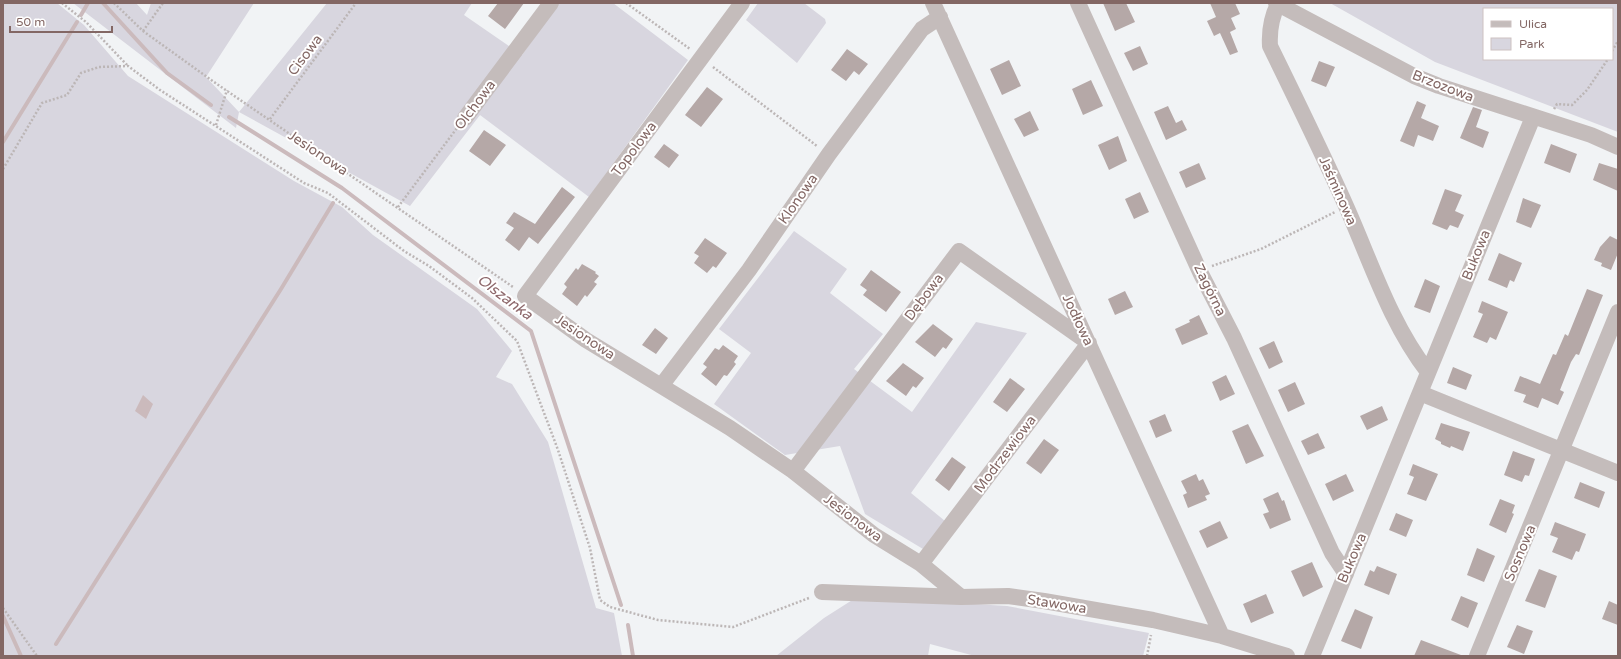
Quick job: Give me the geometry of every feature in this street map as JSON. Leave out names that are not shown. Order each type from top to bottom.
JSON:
[{"type":"street","name":"Olchowa","points":[[465,118],[551,3]]},
{"type":"street","name":"Topolowa","points":[[525,296],[742,3]]},
{"type":"street","name":"Zagórna","points":[[1078,3],[1200,272],[1234,338],[1332,553],[1346,574]]},
{"type":"street","name":"Brzozowa","points":[[1277,4],[1414,76],[1540,120],[1591,135],[1618,147]]},
{"type":"street","name":"Jaśminowa","points":[[1277,4],[1272,18],[1269,34],[1270,46],[1346,207],[1393,314],[1414,354],[1428,372]]},
{"type":"street","name":"Klonowa","points":[[661,386],[749,270],[829,154],[937,10]]},
{"type":"street","name":"Jodłowa","points":[[937,10],[1222,636]]},
{"type":"street","name":"Bukowa","points":[[1312,656],[1428,372],[1540,120]]},
{"type":"street","name":"Dębowa","points":[[793,471],[959,251],[1089,343]]},
{"type":"street","name":"Jesionowa","points":[[525,296],[586,340],[730,428],[793,471],[874,535],[922,564],[961,597]]},
{"type":"street","name":"Sosnowa","points":[[1477,656],[1618,312]]},
{"type":"street","name":"Modrzewiowa","points":[[922,564],[1089,343]]},
{"type":"street","points":[[1420,393],[1618,473]]},
{"type":"street","name":"Stawowa","points":[[822,592],[961,597],[1008,596],[1153,620],[1222,636],[1287,656]]},
{"type":"path","points":[[62,3],[86,22],[128,66],[160,90],[304,183],[328,193],[404,251],[429,266],[472,298],[517,341],[562,464],[590,548],[600,600],[610,608],[658,620],[732,627],[822,592]]},
{"type":"path","name":"Jesionowa","points":[[114,3],[143,31],[525,296]]},
{"type":"path","points":[[143,31],[163,3]]},
{"type":"path","name":"Cisowa","points":[[270,119],[356,3]]},
{"type":"path","points":[[626,3],[829,154]]},
{"type":"path","points":[[1540,120],[1557,104],[1572,105],[1587,90],[1607,60]]},
{"type":"path","points":[[3,169],[42,104],[67,95],[81,73],[99,67],[128,66]]},
{"type":"path","points":[[216,125],[227,90]]},
{"type":"path","name":"Olchowa","points":[[398,207],[465,118]]},
{"type":"path","points":[[1200,272],[1218,263],[1240,258],[1261,249],[1346,207]]},
{"type":"path","points":[[3,608],[37,656]]},
{"type":"path","points":[[1147,656],[1153,620]]},
{"type":"green space","points":[[3,3],[57,3],[84,25],[128,76],[294,181],[342,207],[373,235],[477,309],[512,351],[496,377],[512,384],[548,442],[596,608],[614,613],[622,656],[3,656]]},
{"type":"green space","points":[[73,3],[136,3],[147,15],[151,3],[254,3],[206,77],[239,112],[236,128]]},
{"type":"green space","points":[[327,3],[472,3],[464,15],[522,55],[559,3],[613,3],[688,60],[589,197],[480,115],[410,206],[239,112]]},
{"type":"green space","points":[[758,3],[804,3],[825,19],[826,23],[797,63],[746,20]]},
{"type":"green space","points":[[1330,3],[1618,3],[1618,132],[1435,62]]},
{"type":"green space","points":[[794,231],[847,269],[830,293],[883,334],[854,369],[912,412],[976,322],[1027,333],[911,493],[945,521],[923,549],[865,514],[840,446],[785,455],[714,404],[751,353],[719,329]]},
{"type":"green space","points":[[857,597],[1007,606],[1149,633],[1143,656],[975,656],[930,644],[928,656],[776,656],[824,618]]},
{"type":"shaded area","points":[[143,395],[153,404],[146,419],[135,411]]},
{"type":"building","points":[[498,3],[524,3],[505,29],[488,16]]},
{"type":"building","points":[[1103,3],[1126,3],[1135,22],[1115,31]]},
{"type":"building","points":[[1210,3],[1235,3],[1240,14],[1231,18],[1236,29],[1230,32],[1238,52],[1230,55],[1220,33],[1214,36],[1207,21],[1216,17]]},
{"type":"building","points":[[1140,46],[1148,64],[1133,71],[1124,53]]},
{"type":"building","points":[[847,49],[868,64],[859,75],[854,71],[846,81],[831,70]]},
{"type":"building","points":[[1009,60],[1021,86],[1002,95],[990,69]]},
{"type":"building","points":[[1319,61],[1335,67],[1326,87],[1311,81]]},
{"type":"building","points":[[1091,80],[1103,106],[1083,115],[1072,89]]},
{"type":"building","points":[[707,87],[723,99],[701,127],[685,115]]},
{"type":"building","points":[[1417,101],[1426,105],[1421,118],[1439,126],[1433,141],[1418,135],[1414,147],[1400,141]]},
{"type":"building","points":[[1168,106],[1176,123],[1182,120],[1187,130],[1166,140],[1154,112]]},
{"type":"building","points":[[1473,107],[1482,110],[1476,127],[1489,132],[1483,148],[1460,138]]},
{"type":"building","points":[[1030,111],[1039,130],[1024,137],[1014,119]]},
{"type":"building","points":[[484,130],[506,145],[490,166],[469,151]]},
{"type":"building","points":[[1118,136],[1127,161],[1109,170],[1098,145]]},
{"type":"building","points":[[664,144],[679,155],[669,168],[654,157]]},
{"type":"building","points":[[1551,144],[1577,154],[1570,173],[1544,163]]},
{"type":"building","points":[[1199,163],[1206,179],[1186,188],[1179,172]]},
{"type":"building","points":[[1599,163],[1618,169],[1618,191],[1593,180]]},
{"type":"building","points":[[562,187],[575,197],[538,244],[529,237],[519,251],[505,240],[514,228],[506,223],[514,212],[535,224]]},
{"type":"building","points":[[1445,189],[1462,195],[1455,211],[1464,215],[1458,228],[1450,225],[1447,230],[1432,224]]},
{"type":"building","points":[[1140,192],[1149,212],[1134,219],[1125,199]]},
{"type":"building","points":[[1523,198],[1541,205],[1531,228],[1516,222]]},
{"type":"building","points":[[1610,236],[1618,240],[1618,253],[1611,270],[1601,266],[1602,263],[1594,260],[1600,247]]},
{"type":"building","points":[[705,238],[727,253],[716,268],[713,266],[707,273],[694,263],[699,256],[694,253]]},
{"type":"building","points":[[1499,253],[1522,263],[1514,282],[1510,280],[1507,288],[1488,280]]},
{"type":"building","points":[[582,264],[596,272],[595,273],[599,276],[594,282],[597,284],[587,297],[585,295],[577,306],[562,294],[567,287],[564,284],[576,268],[578,270]]},
{"type":"building","points":[[871,270],[901,292],[886,312],[863,295],[867,290],[860,285]]},
{"type":"building","points":[[1425,279],[1440,286],[1430,313],[1414,307]]},
{"type":"building","points":[[1587,289],[1603,295],[1579,355],[1576,354],[1571,362],[1560,390],[1564,392],[1558,405],[1542,398],[1538,408],[1523,402],[1526,395],[1514,391],[1520,376],[1540,384],[1553,354],[1556,355],[1565,334],[1568,336]]},
{"type":"building","points":[[1125,291],[1133,307],[1115,315],[1108,299]]},
{"type":"building","points":[[1482,301],[1508,312],[1496,340],[1490,337],[1487,343],[1473,337],[1483,314],[1478,312]]},
{"type":"building","points":[[1199,315],[1208,334],[1182,345],[1175,329],[1190,322],[1189,320]]},
{"type":"building","points":[[933,324],[953,339],[946,349],[943,347],[935,357],[915,342]]},
{"type":"building","points":[[655,328],[668,338],[656,354],[642,345]]},
{"type":"building","points":[[1274,341],[1283,362],[1269,369],[1259,348]]},
{"type":"building","points":[[723,345],[738,356],[734,362],[736,364],[727,376],[724,375],[716,386],[701,374],[707,367],[703,364],[715,348],[719,350]]},
{"type":"building","points":[[903,363],[924,378],[916,388],[913,386],[906,396],[886,381]]},
{"type":"building","points":[[1453,367],[1472,375],[1466,390],[1447,383]]},
{"type":"building","points":[[1226,375],[1235,394],[1220,401],[1212,382]]},
{"type":"building","points":[[1010,378],[1025,389],[1007,412],[993,402]]},
{"type":"building","points":[[1295,382],[1305,404],[1288,412],[1278,390]]},
{"type":"building","points":[[1382,406],[1388,420],[1367,430],[1360,416]]},
{"type":"building","points":[[1165,414],[1172,431],[1156,438],[1149,421]]},
{"type":"building","points":[[1441,423],[1470,432],[1463,451],[1451,446],[1450,448],[1441,444],[1441,442],[1435,439]]},
{"type":"building","points":[[1248,424],[1264,456],[1246,464],[1232,431]]},
{"type":"building","points":[[1318,433],[1325,448],[1308,455],[1301,441]]},
{"type":"building","points":[[1044,439],[1059,450],[1041,474],[1026,463]]},
{"type":"building","points":[[1513,451],[1535,459],[1529,476],[1525,475],[1522,482],[1504,475]]},
{"type":"building","points":[[952,457],[966,467],[949,491],[935,480]]},
{"type":"building","points":[[1413,464],[1438,474],[1426,501],[1407,494],[1414,477],[1409,475]]},
{"type":"building","points":[[1196,474],[1199,481],[1203,479],[1210,494],[1205,496],[1207,500],[1188,508],[1183,495],[1187,493],[1181,481]]},
{"type":"building","points":[[1346,474],[1354,491],[1333,501],[1325,484]]},
{"type":"building","points":[[1580,482],[1605,492],[1599,508],[1574,498]]},
{"type":"building","points":[[1278,492],[1282,501],[1284,500],[1291,520],[1270,529],[1263,514],[1269,512],[1263,499]]},
{"type":"building","points":[[1500,499],[1515,505],[1512,513],[1514,514],[1506,533],[1489,525]]},
{"type":"building","points":[[1396,513],[1413,520],[1406,537],[1389,530]]},
{"type":"building","points":[[1220,521],[1228,538],[1207,548],[1199,531]]},
{"type":"building","points":[[1555,522],[1586,534],[1579,552],[1576,551],[1572,560],[1552,552],[1558,538],[1550,535]]},
{"type":"building","points":[[1477,548],[1495,556],[1484,582],[1467,575]]},
{"type":"building","points":[[1312,562],[1323,587],[1303,597],[1291,571]]},
{"type":"building","points":[[1377,566],[1397,574],[1389,595],[1364,585],[1370,570],[1374,572]]},
{"type":"building","points":[[1539,569],[1557,576],[1545,608],[1525,601]]},
{"type":"building","points":[[1266,594],[1274,613],[1251,623],[1243,604]]},
{"type":"building","points":[[1461,596],[1478,603],[1468,628],[1451,620]]},
{"type":"building","points":[[1609,601],[1618,605],[1618,625],[1602,619]]},
{"type":"building","points":[[1355,609],[1373,617],[1361,649],[1341,641]]},
{"type":"building","points":[[1517,625],[1533,631],[1524,654],[1507,647]]},
{"type":"building","points":[[1421,640],[1461,655],[1461,656],[1414,656]]},
{"type":"waterway","points":[[81,15],[88,3]]},
{"type":"waterway","name":"Olszanka","points":[[103,3],[167,73],[211,105]]},
{"type":"waterway","points":[[3,142],[77,22]]},
{"type":"waterway","name":"Olszanka","points":[[229,117],[342,188],[531,331],[621,605]]},
{"type":"waterway","points":[[56,644],[281,289],[333,203]]},
{"type":"waterway","points":[[3,616],[21,656]]},
{"type":"waterway","name":"Olszanka","points":[[628,625],[633,656]]}]
